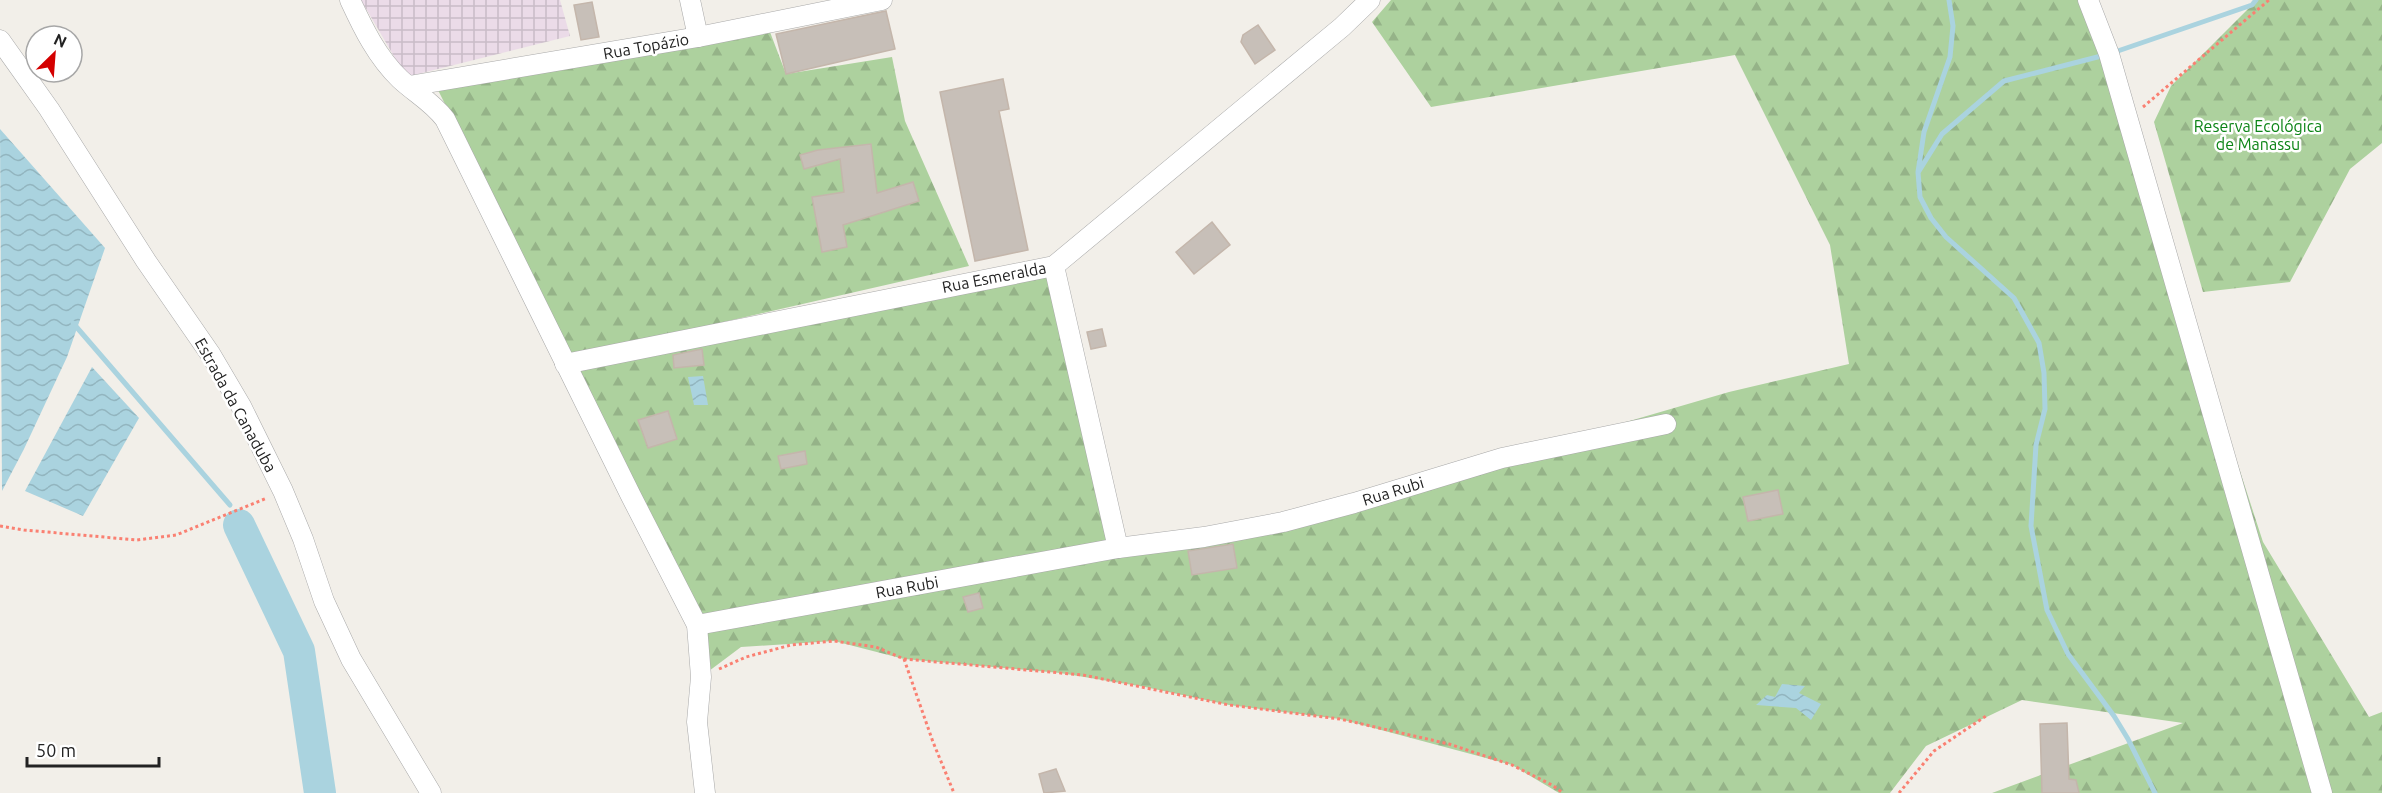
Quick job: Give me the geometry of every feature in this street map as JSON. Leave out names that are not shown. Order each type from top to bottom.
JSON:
[{"type":"street","points":[[350,0],[381,57],[444,119],[697,625],[701,677],[697,722],[705,793]]},
{"type":"street","points":[[690,0],[698,37]]},
{"type":"street","name":"Rua Topázio","points":[[409,86],[698,37],[882,0]]},
{"type":"street","name":"Rua Esmeralda","points":[[565,364],[1054,266],[1342,27],[1370,0]]},
{"type":"street","points":[[2088,0],[2109,54],[2322,793]]},
{"type":"street","name":"Estrada da Canaduba","points":[[0,40],[49,109],[146,261],[211,355],[241,406],[283,491],[303,539],[324,601],[351,659],[431,793]]},
{"type":"street","points":[[1054,266],[1118,548]]},
{"type":"street","name":"Rua Rubi","points":[[697,625],[1118,548],[1203,537],[1283,522],[1502,458],[1666,424]]},
{"type":"path","points":[[2128,120],[2269,0]]},
{"type":"path","points":[[0,526],[137,540],[176,536],[283,491]]},
{"type":"path","points":[[701,677],[746,657],[791,645],[834,641],[876,647],[904,658],[1083,675],[1229,705],[1340,719],[1449,744],[1512,765],[1563,793]]},
{"type":"path","points":[[904,658],[933,742],[954,793]]},
{"type":"path","points":[[1899,793],[1934,751],[1986,716]]},
{"type":"shaded area","points":[[361,0],[560,0],[570,36],[406,77]]},
{"type":"green space","points":[[1391,0],[2087,0],[2263,542],[2369,717],[2382,712],[2382,793],[1992,793],[2183,723],[2022,700],[1926,746],[1890,793],[1559,793],[1512,765],[1340,719],[1229,705],[1145,687],[1060,673],[904,659],[834,641],[741,647],[701,677],[697,625],[565,364],[1048,274],[1118,548],[1283,522],[1729,392],[1849,364],[1830,245],[1735,55],[1431,107],[1372,22]]},
{"type":"green space","name":"Reserva Ecológica de Manassu","points":[[2257,0],[2382,0],[2382,143],[2350,169],[2290,282],[2203,292],[2154,122],[2171,86]]},
{"type":"green space","points":[[770,32],[786,74],[892,57],[905,121],[969,266],[571,357],[437,88]]},
{"type":"water","points":[[0,129],[105,248],[67,357],[2,491]]},
{"type":"water","points":[[92,367],[139,418],[83,516],[25,491]]},
{"type":"water","points":[[703,376],[708,405],[694,405],[688,377]]},
{"type":"water","points":[[1782,684],[1805,686],[1799,693],[1821,704],[1811,720],[1796,708],[1756,705],[1767,695],[1775,697]]},
{"type":"building","points":[[592,2],[599,37],[581,40],[574,5]]},
{"type":"building","points":[[886,11],[895,49],[786,74],[776,34]]},
{"type":"building","points":[[1258,25],[1275,50],[1255,64],[1241,42],[1243,35]]},
{"type":"building","points":[[1003,79],[1009,109],[999,111],[1028,250],[975,261],[940,92]]},
{"type":"building","points":[[871,144],[877,193],[913,182],[919,201],[843,225],[847,247],[822,252],[812,197],[844,192],[840,159],[804,169],[800,155],[818,150]]},
{"type":"building","points":[[1212,222],[1230,245],[1194,274],[1176,252]]},
{"type":"building","points":[[1102,329],[1106,346],[1091,349],[1087,332]]},
{"type":"building","points":[[702,349],[704,365],[674,368],[673,355]]},
{"type":"building","points":[[668,411],[677,439],[648,448],[638,420]]},
{"type":"building","points":[[805,451],[807,464],[781,469],[778,456]]},
{"type":"building","points":[[1778,490],[1783,514],[1748,521],[1743,497]]},
{"type":"building","points":[[1233,544],[1237,568],[1192,575],[1188,551]]},
{"type":"building","points":[[979,593],[983,608],[968,612],[963,597]]},
{"type":"building","points":[[2067,723],[2069,779],[2076,780],[2079,793],[2042,793],[2040,724]]},
{"type":"building","points":[[1056,769],[1065,791],[1044,793],[1039,774]]},
{"type":"waterway","points":[[1949,0],[1953,26],[1950,57],[1924,132],[1918,172],[1920,197],[1931,218],[1946,237],[2014,298],[2039,343],[2044,373],[2045,409],[2036,445],[2031,526],[2047,610],[2068,654],[2114,716],[2155,793]]},
{"type":"waterway","points":[[1919,171],[1942,134],[2004,81],[2109,54],[2252,5],[2256,0]]},
{"type":"waterway","points":[[73,323],[230,505]]},
{"type":"waterway","points":[[239,525],[299,651],[320,793]]}]
